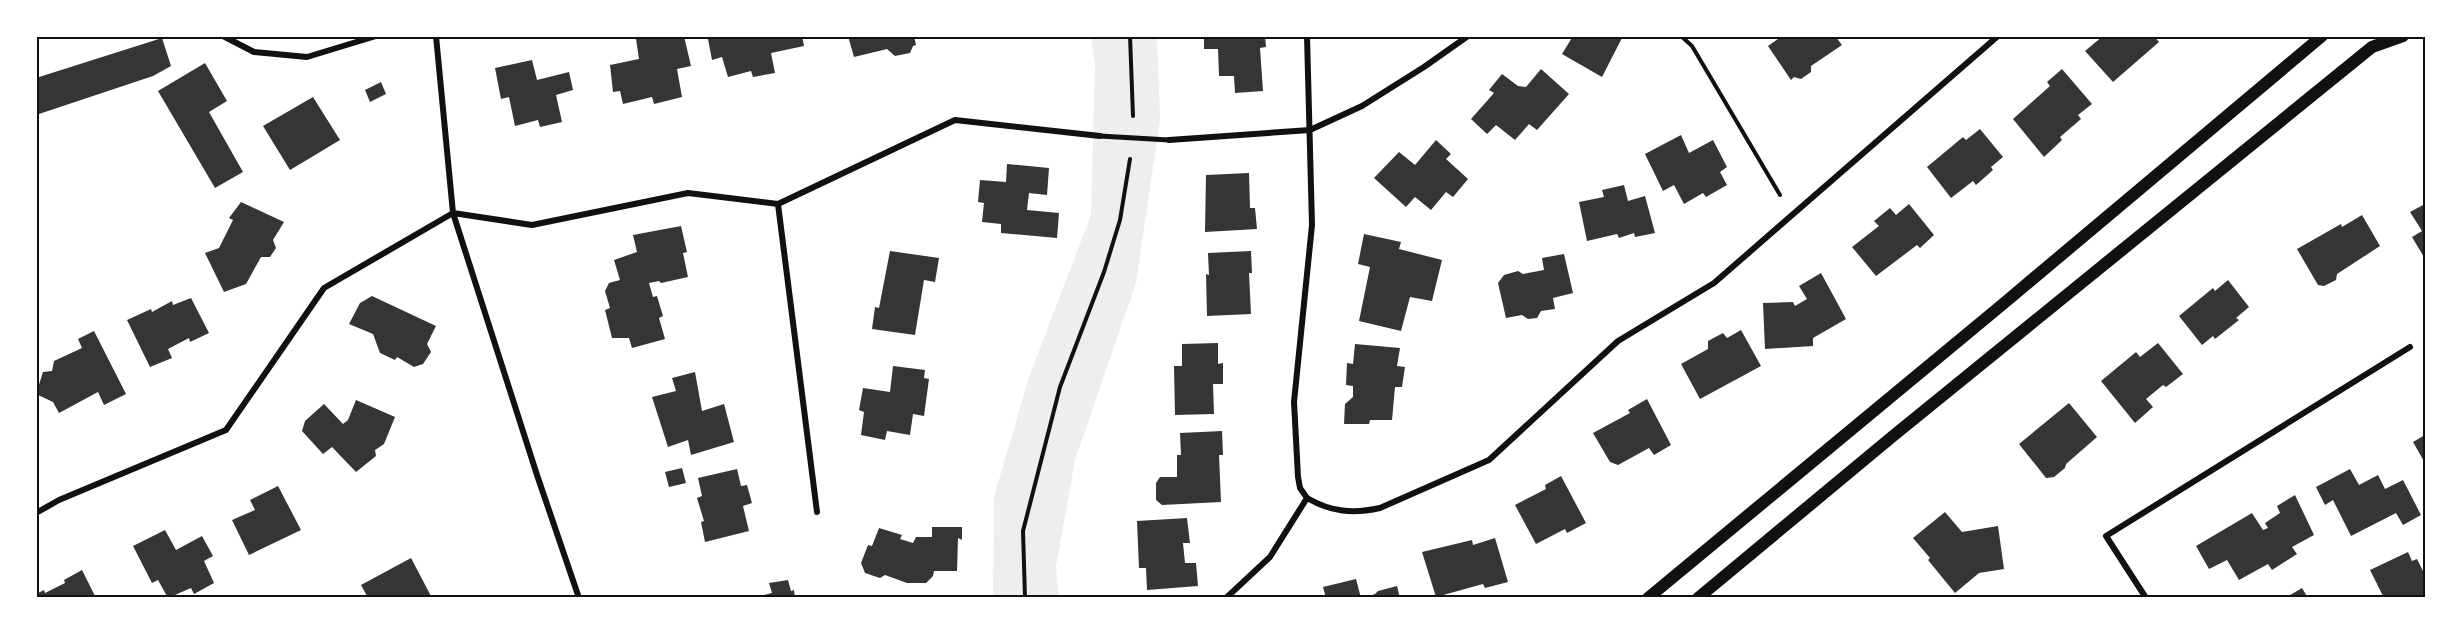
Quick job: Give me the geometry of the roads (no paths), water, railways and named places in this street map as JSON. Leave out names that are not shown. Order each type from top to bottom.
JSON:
[{"type":"main road","points":[[1648,598],[2322,36]]},
{"type":"main road","points":[[1698,598],[2362,55],[2372,48],[2403,36]]},
{"type":"street","points":[[223,36],[254,52],[307,57],[376,36]]},
{"type":"street","points":[[436,36],[453,213],[533,464],[579,598]]},
{"type":"street","points":[[1307,36],[1312,225],[1294,402],[1298,477],[1300,488],[1307,498],[1322,507],[1341,512],[1361,512],[1380,508],[1489,460],[1618,341],[1714,283],[1998,36]]},
{"type":"street","points":[[36,513],[59,500],[226,430],[324,288],[453,213],[532,225],[688,193],[778,204],[955,120],[1133,140],[1169,140],[1310,130],[1362,106],[1424,68],[1468,36]]},
{"type":"street","points":[[778,204],[817,512]]},
{"type":"street","points":[[2146,598],[2106,537],[2410,347]]},
{"type":"street","points":[[1226,598],[1270,557],[1307,498]]}]
